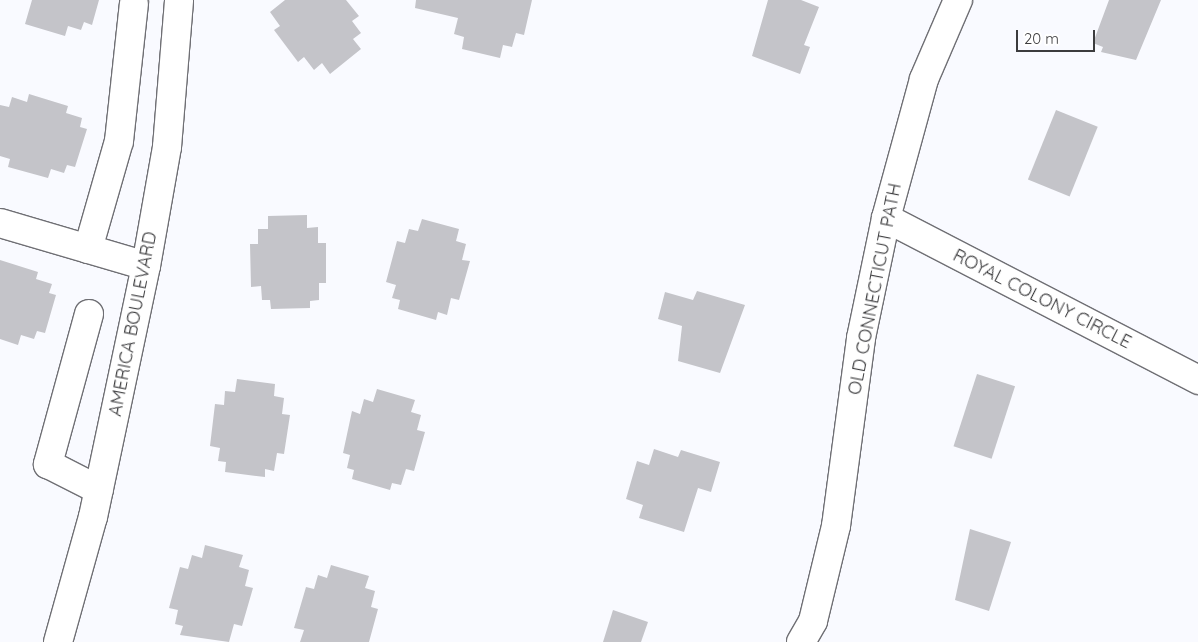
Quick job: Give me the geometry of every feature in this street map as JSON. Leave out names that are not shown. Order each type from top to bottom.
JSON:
[{"type":"street","name":"AMERICA BOULEVARD","points":[[58,642],[99,490],[146,266],[167,147],[179,0]]},
{"type":"street","name":"OLD CONNECTICUT PATH","points":[[801,642],[813,621],[836,526],[861,338],[886,218],[924,79],[958,0]]},
{"type":"street","points":[[88,249],[119,141],[134,4]]},
{"type":"street","name":"ROYAL COLONY CIRCLE","points":[[886,218],[1198,380]]},
{"type":"street","points":[[0,223],[146,266]]},
{"type":"street","points":[[90,314],[48,464],[99,490]]},
{"type":"building","points":[[32,0],[99,0],[92,25],[84,22],[81,30],[68,26],[65,36],[25,24]]},
{"type":"building","points":[[285,0],[346,0],[359,16],[352,21],[361,33],[353,39],[361,49],[330,74],[322,63],[314,70],[304,57],[298,62],[274,30],[280,26],[270,12]]},
{"type":"building","points":[[416,0],[532,0],[524,35],[516,33],[512,47],[503,45],[500,58],[462,49],[464,37],[454,34],[458,18],[415,8]]},
{"type":"building","points":[[768,0],[801,0],[819,7],[804,45],[810,47],[800,74],[752,56]]},
{"type":"building","points":[[1109,0],[1161,0],[1136,60],[1101,52],[1103,47],[1093,43]]},
{"type":"building","points":[[29,94],[68,106],[66,113],[82,118],[80,127],[87,129],[75,167],[67,165],[64,173],[51,169],[48,178],[8,167],[10,159],[0,156],[0,105],[9,107],[12,97],[27,102]]},
{"type":"building","points":[[1056,110],[1098,127],[1070,196],[1028,180]]},
{"type":"building","points":[[307,215],[307,228],[318,227],[318,243],[326,243],[326,283],[319,283],[319,300],[310,301],[310,308],[271,309],[270,300],[262,300],[261,286],[251,287],[250,244],[258,244],[258,229],[268,229],[268,216]]},
{"type":"building","points":[[422,219],[459,229],[456,241],[466,244],[462,260],[470,261],[459,300],[451,298],[447,315],[438,312],[436,320],[398,309],[400,300],[392,298],[396,285],[386,282],[397,241],[405,243],[409,229],[418,231]]},
{"type":"building","points":[[0,260],[38,272],[36,279],[52,284],[49,293],[56,295],[45,333],[37,331],[34,339],[21,335],[18,345],[0,339]]},
{"type":"building","points":[[697,291],[745,305],[720,373],[678,361],[682,326],[658,319],[665,292],[693,300]]},
{"type":"building","points":[[977,374],[1015,386],[992,459],[954,446]]},
{"type":"building","points":[[237,379],[275,384],[274,396],[284,398],[282,414],[290,415],[284,454],[277,453],[274,471],[265,469],[265,477],[225,472],[226,462],[218,461],[220,448],[210,446],[215,404],[224,405],[225,391],[235,392]]},
{"type":"building","points":[[377,389],[415,400],[411,412],[421,415],[417,430],[425,432],[414,471],[406,469],[401,485],[392,483],[390,490],[352,479],[354,470],[347,468],[350,455],[343,453],[352,411],[360,414],[364,399],[373,402]]},
{"type":"building","points":[[654,449],[678,457],[681,450],[720,462],[711,492],[698,488],[684,532],[639,518],[643,505],[626,499],[637,461],[649,465]]},
{"type":"building","points":[[970,529],[1011,542],[989,611],[955,600]]},
{"type":"building","points":[[205,545],[243,555],[239,567],[249,570],[245,586],[253,588],[242,626],[234,624],[229,642],[180,635],[183,626],[175,624],[178,610],[169,608],[180,567],[188,569],[192,555],[202,558]]},
{"type":"building","points":[[331,565],[369,576],[365,588],[375,591],[371,607],[378,609],[369,642],[300,642],[304,630],[294,628],[306,587],[314,589],[318,575],[327,578]]},
{"type":"building","points":[[613,610],[648,622],[641,642],[603,642]]}]
